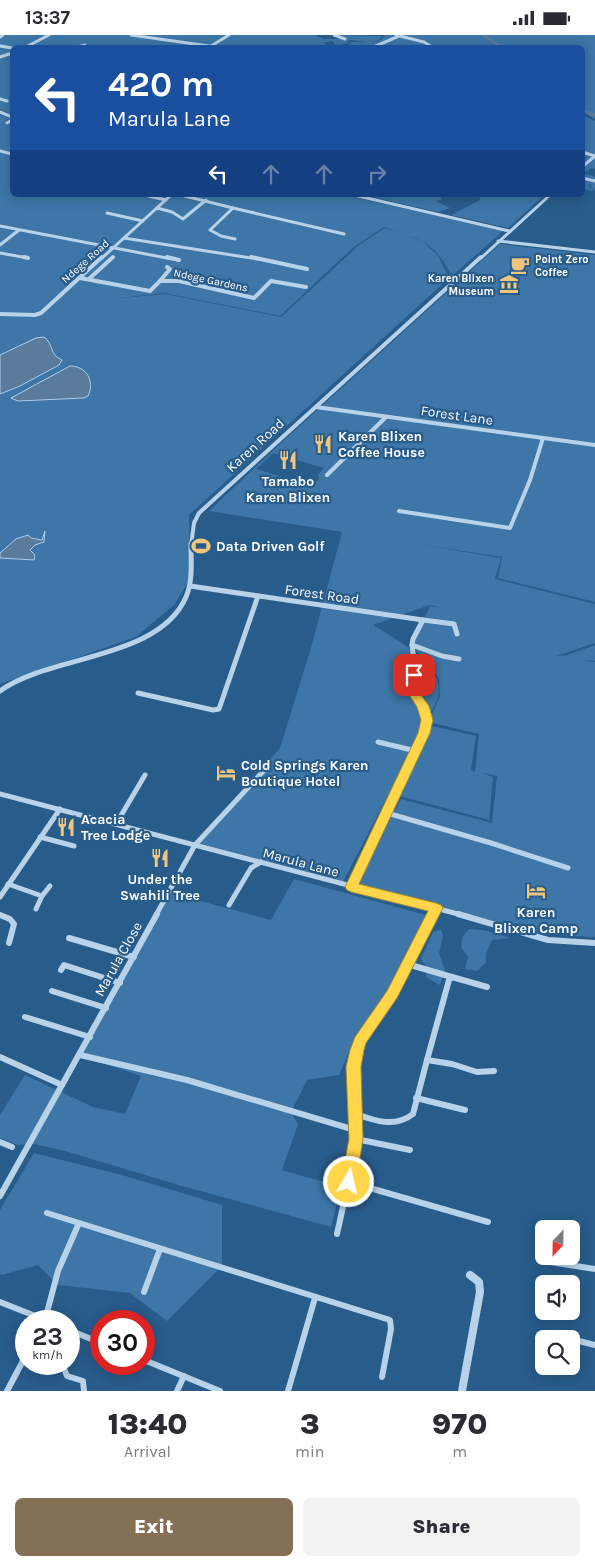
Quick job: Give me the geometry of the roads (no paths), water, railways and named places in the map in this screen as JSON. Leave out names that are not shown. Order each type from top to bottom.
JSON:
[{"type":"street","points":[[30,45],[49,35]]},
{"type":"street","points":[[34,45],[53,35]]},
{"type":"street","points":[[133,35],[196,45]]},
{"type":"street","points":[[212,45],[229,35]]},
{"type":"street","points":[[334,35],[345,39]]},
{"type":"street","points":[[378,45],[398,35],[429,45]]},
{"type":"street","points":[[0,99],[6,101]]},
{"type":"street","points":[[7,123],[10,120]]},
{"type":"street","points":[[585,164],[595,156]]},
{"type":"street","points":[[153,197],[166,200]]},
{"type":"street","name":"Ndege Road","points":[[0,314],[37,315],[169,197]]},
{"type":"street","points":[[191,197],[344,234]]},
{"type":"street","points":[[363,197],[509,231]]},
{"type":"street","name":"Karen Road","points":[[0,691],[7,685],[28,677],[147,637],[165,623],[180,608],[190,586],[193,530],[196,516],[286,432],[548,197]]},
{"type":"street","points":[[157,208],[172,211],[183,219],[206,200]]},
{"type":"street","points":[[233,207],[210,230],[221,236],[235,239]]},
{"type":"street","points":[[107,213],[143,221]]},
{"type":"street","points":[[0,226],[179,261]]},
{"type":"street","points":[[0,245],[19,230]]},
{"type":"street","points":[[124,238],[241,256],[308,269]]},
{"type":"street","points":[[498,241],[595,252]]},
{"type":"street","points":[[0,253],[28,258]]},
{"type":"street","points":[[89,279],[112,257]]},
{"type":"street","points":[[160,281],[170,269],[167,267]]},
{"type":"street","name":"Ndege Gardens","points":[[80,278],[150,291],[160,281],[186,282],[254,298],[271,281],[306,287]]},
{"type":"street","name":"Forest Lane","points":[[316,407],[595,445]]},
{"type":"street","points":[[327,475],[386,417]]},
{"type":"street","points":[[399,511],[510,528],[530,480],[543,438]]},
{"type":"street","name":"Forest Road","points":[[190,586],[454,624],[457,634]]},
{"type":"street","points":[[138,693],[213,710],[219,709],[258,596]]},
{"type":"street","points":[[351,887],[424,733],[427,720],[423,706],[414,693],[415,669],[412,645],[413,639],[423,621]]},
{"type":"street","points":[[412,645],[442,656],[458,659]]},
{"type":"street","points":[[378,742],[416,751]]},
{"type":"street","name":"Marula Close","points":[[0,1196],[195,845],[268,766]]},
{"type":"street","points":[[116,824],[145,775]]},
{"type":"street","name":"Marula Lane","points":[[0,794],[436,908],[548,940],[595,943]]},
{"type":"street","points":[[0,897],[60,809]]},
{"type":"street","points":[[387,813],[491,843],[568,868]]},
{"type":"street","points":[[40,837],[74,846]]},
{"type":"street","points":[[229,905],[251,868],[261,862]]},
{"type":"street","points":[[10,882],[42,896]]},
{"type":"street","points":[[36,905],[50,886]]},
{"type":"street","points":[[337,1234],[349,1182],[356,1139],[354,1067],[360,1041],[392,995],[436,908]]},
{"type":"street","points":[[0,915],[10,919],[14,924],[9,943]]},
{"type":"street","points":[[69,938],[134,957]]},
{"type":"street","points":[[408,964],[487,987]]},
{"type":"street","points":[[61,970],[64,965],[120,983]]},
{"type":"street","points":[[356,1114],[379,1121],[399,1123],[407,1120],[413,1114],[449,979],[452,977]]},
{"type":"street","points":[[52,991],[106,1008]]},
{"type":"street","points":[[25,1017],[90,1037]]},
{"type":"street","points":[[80,1055],[187,1080],[266,1105],[355,1129]]},
{"type":"street","points":[[0,1057],[62,1085]]},
{"type":"street","points":[[427,1060],[452,1064],[474,1073],[485,1075],[494,1071]]},
{"type":"street","points":[[416,1098],[464,1110]]},
{"type":"street","points":[[356,1139],[410,1150]]},
{"type":"street","points":[[0,1142],[12,1147]]},
{"type":"street","points":[[349,1182],[488,1222]]},
{"type":"street","points":[[47,1213],[390,1320],[391,1329],[382,1377]]},
{"type":"street","points":[[49,1310],[58,1271],[79,1223]]},
{"type":"street","points":[[144,1292],[160,1249]]},
{"type":"street","points":[[569,1265],[595,1269]]},
{"type":"street","points":[[462,1391],[480,1292],[479,1283],[470,1275]]},
{"type":"street","points":[[288,1391],[315,1298]]},
{"type":"street","points":[[0,1302],[20,1310]]},
{"type":"street","points":[[580,1341],[595,1345]]},
{"type":"street","points":[[155,1364],[220,1391]]},
{"type":"street","points":[[7,1391],[15,1375]]},
{"type":"street","points":[[67,1375],[83,1381],[84,1391]]},
{"type":"street","points":[[177,1391],[184,1376]]},
{"type":"waterway","points":[[483,35],[498,45]]},
{"type":"waterway","points":[[585,111],[595,115]]},
{"type":"place","name":"Point Zero Coffee","points":[[520,265]]},
{"type":"place","name":"Karen Blixen Museum","points":[[509,284]]},
{"type":"place","name":"Karen Blixen Coffee House","points":[[323,444]]},
{"type":"place","name":"Tamabo Karen Blixen","points":[[288,460]]},
{"type":"place","name":"Data Driven Golf","points":[[201,546]]},
{"type":"place","name":"Cold Springs Karen Boutique Hotel","points":[[226,773]]},
{"type":"place","name":"Acacia Tree Lodge","points":[[66,827]]},
{"type":"place","name":"Under the Swahili Tree","points":[[160,858]]},
{"type":"place","name":"Karen Blixen Camp","points":[[536,891]]}]
